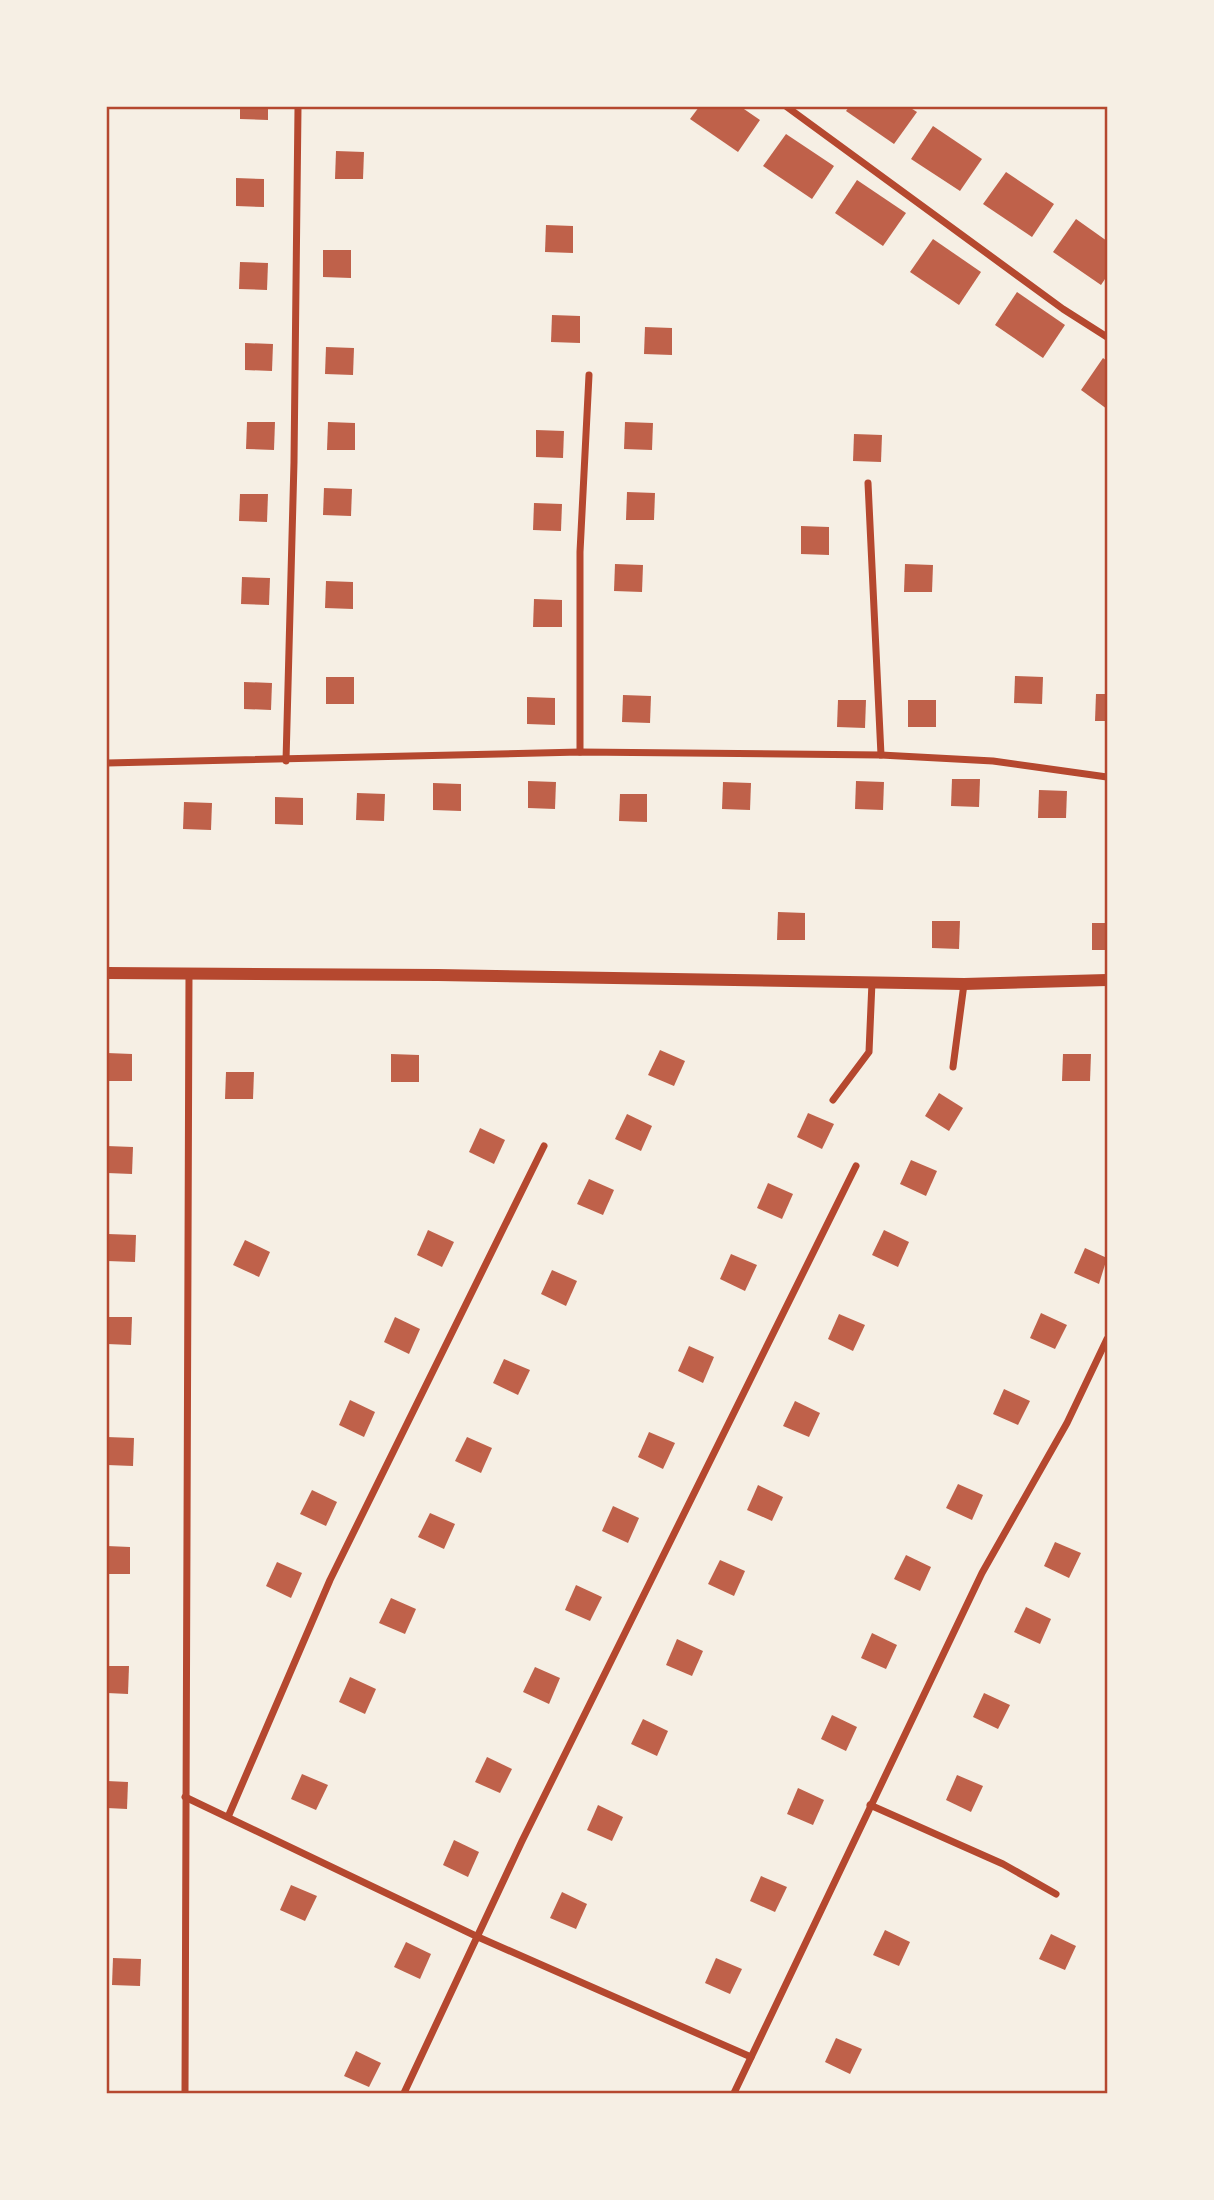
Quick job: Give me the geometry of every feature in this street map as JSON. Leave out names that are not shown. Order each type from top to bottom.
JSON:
[{"type":"street","points":[[787,107],[1052,301],[1107,337]]},
{"type":"street","points":[[286,761],[294,461],[298,108]]},
{"type":"street","points":[[580,752],[580,552],[589,375]]},
{"type":"street","points":[[868,483],[881,755]]},
{"type":"street","points":[[107,763],[286,761],[580,752],[881,755],[993,761],[1107,777]]},
{"type":"street","points":[[107,974],[964,984],[1107,980]]},
{"type":"street","points":[[185,2093],[189,974]]},
{"type":"street","points":[[833,1100],[869,1052],[872,982]]},
{"type":"street","points":[[953,1067],[964,984]]},
{"type":"street","points":[[228,1817],[330,1580],[544,1146]]},
{"type":"street","points":[[404,2093],[522,1840],[856,1166]]},
{"type":"street","points":[[734,2093],[982,1573],[1068,1423],[1107,1339]]},
{"type":"street","points":[[185,1797],[478,1937],[751,2057]]},
{"type":"street","points":[[870,1805],[1003,1864],[1056,1894]]},
{"type":"building","points":[[240,107],[268,107],[268,120],[240,119]]},
{"type":"building","points":[[699,107],[741,107],[760,120],[738,152],[690,119]]},
{"type":"building","points":[[849,107],[909,107],[917,112],[894,144],[846,111]]},
{"type":"building","points":[[933,126],[982,159],[960,191],[911,159]]},
{"type":"building","points":[[786,134],[834,166],[812,199],[763,166]]},
{"type":"building","points":[[336,151],[364,152],[363,179],[335,179]]},
{"type":"building","points":[[1006,172],[1054,204],[1032,237],[983,204]]},
{"type":"building","points":[[236,178],[264,179],[264,207],[236,206]]},
{"type":"building","points":[[857,180],[906,213],[883,246],[835,213]]},
{"type":"building","points":[[1076,219],[1107,241],[1107,276],[1101,285],[1053,252]]},
{"type":"building","points":[[546,225],[573,226],[573,253],[545,252]]},
{"type":"building","points":[[933,239],[981,272],[959,305],[910,272]]},
{"type":"building","points":[[323,250],[351,250],[351,278],[323,277]]},
{"type":"building","points":[[240,262],[268,263],[267,290],[239,289]]},
{"type":"building","points":[[1017,292],[1065,325],[1043,358],[995,325]]},
{"type":"building","points":[[552,315],[580,316],[580,343],[551,342]]},
{"type":"building","points":[[645,327],[672,328],[672,355],[644,354]]},
{"type":"building","points":[[245,343],[273,344],[272,371],[245,370]]},
{"type":"building","points":[[326,347],[354,348],[353,375],[325,374]]},
{"type":"building","points":[[1103,358],[1107,361],[1107,409],[1081,390]]},
{"type":"building","points":[[247,422],[275,422],[274,450],[246,449]]},
{"type":"building","points":[[328,422],[355,423],[355,450],[327,450]]},
{"type":"building","points":[[625,422],[653,423],[652,450],[624,449]]},
{"type":"building","points":[[536,430],[564,431],[563,458],[536,457]]},
{"type":"building","points":[[854,434],[882,435],[881,462],[853,461]]},
{"type":"building","points":[[324,488],[352,489],[351,516],[323,515]]},
{"type":"building","points":[[627,492],[655,493],[654,520],[626,520]]},
{"type":"building","points":[[240,494],[268,494],[267,522],[239,521]]},
{"type":"building","points":[[534,503],[562,504],[561,531],[533,530]]},
{"type":"building","points":[[801,526],[829,527],[829,555],[801,554]]},
{"type":"building","points":[[615,564],[643,565],[642,592],[614,591]]},
{"type":"building","points":[[905,564],[933,565],[932,592],[904,592]]},
{"type":"building","points":[[242,577],[270,578],[269,605],[241,604]]},
{"type":"building","points":[[326,581],[353,582],[353,609],[325,608]]},
{"type":"building","points":[[534,599],[562,600],[562,627],[533,627]]},
{"type":"building","points":[[1015,676],[1043,677],[1042,704],[1014,703]]},
{"type":"building","points":[[326,677],[354,677],[354,704],[326,704]]},
{"type":"building","points":[[244,682],[272,683],[271,710],[244,709]]},
{"type":"building","points":[[1096,694],[1107,694],[1107,721],[1095,721]]},
{"type":"building","points":[[623,695],[651,696],[650,723],[622,722]]},
{"type":"building","points":[[527,697],[555,698],[555,725],[527,724]]},
{"type":"building","points":[[838,700],[866,700],[865,728],[837,727]]},
{"type":"building","points":[[908,700],[936,700],[936,727],[908,727]]},
{"type":"building","points":[[952,779],[980,779],[979,807],[951,806]]},
{"type":"building","points":[[528,781],[556,782],[555,809],[528,808]]},
{"type":"building","points":[[856,781],[884,782],[883,810],[855,809]]},
{"type":"building","points":[[723,782],[751,783],[750,810],[722,809]]},
{"type":"building","points":[[433,783],[461,784],[461,811],[433,810]]},
{"type":"building","points":[[1039,790],[1067,791],[1066,818],[1038,818]]},
{"type":"building","points":[[357,793],[385,794],[384,821],[356,820]]},
{"type":"building","points":[[620,794],[647,794],[647,822],[619,821]]},
{"type":"building","points":[[275,797],[303,798],[303,825],[275,824]]},
{"type":"building","points":[[184,802],[212,803],[211,830],[183,829]]},
{"type":"building","points":[[778,912],[805,913],[805,940],[777,940]]},
{"type":"building","points":[[932,921],[960,921],[959,949],[932,948]]},
{"type":"building","points":[[1092,923],[1107,923],[1107,950],[1092,950]]},
{"type":"building","points":[[660,1050],[685,1061],[674,1086],[648,1075]]},
{"type":"building","points":[[107,1053],[132,1054],[132,1081],[107,1081]]},
{"type":"building","points":[[391,1054],[419,1055],[419,1082],[391,1082]]},
{"type":"building","points":[[1063,1054],[1091,1054],[1090,1081],[1062,1081]]},
{"type":"building","points":[[226,1072],[254,1072],[253,1099],[225,1099]]},
{"type":"building","points":[[939,1093],[963,1108],[949,1131],[925,1116]]},
{"type":"building","points":[[808,1113],[834,1124],[822,1149],[797,1137]]},
{"type":"building","points":[[627,1114],[652,1126],[641,1151],[615,1139]]},
{"type":"building","points":[[480,1128],[505,1140],[494,1164],[469,1152]]},
{"type":"building","points":[[107,1146],[133,1147],[132,1174],[107,1173]]},
{"type":"building","points":[[911,1160],[937,1171],[926,1196],[900,1184]]},
{"type":"building","points":[[589,1179],[614,1190],[603,1215],[577,1204]]},
{"type":"building","points":[[768,1183],[793,1194],[782,1219],[757,1208]]},
{"type":"building","points":[[428,1230],[454,1242],[442,1267],[417,1255]]},
{"type":"building","points":[[884,1230],[909,1242],[898,1267],[872,1255]]},
{"type":"building","points":[[108,1234],[136,1235],[135,1262],[107,1261]]},
{"type":"building","points":[[245,1240],[270,1252],[259,1277],[233,1265]]},
{"type":"building","points":[[1085,1248],[1107,1258],[1099,1284],[1074,1273]]},
{"type":"building","points":[[731,1254],[757,1265],[745,1291],[720,1279]]},
{"type":"building","points":[[552,1270],[577,1281],[566,1306],[541,1294]]},
{"type":"building","points":[[1041,1313],[1067,1325],[1055,1349],[1030,1338]]},
{"type":"building","points":[[839,1314],[865,1325],[853,1351],[828,1339]]},
{"type":"building","points":[[107,1317],[132,1317],[131,1345],[107,1344]]},
{"type":"building","points":[[395,1317],[420,1329],[409,1354],[384,1342]]},
{"type":"building","points":[[689,1346],[714,1357],[703,1383],[678,1371]]},
{"type":"building","points":[[504,1359],[530,1370],[518,1395],[493,1383]]},
{"type":"building","points":[[1004,1389],[1030,1401],[1018,1425],[993,1414]]},
{"type":"building","points":[[350,1400],[375,1412],[364,1437],[339,1425]]},
{"type":"building","points":[[795,1401],[820,1413],[809,1437],[783,1426]]},
{"type":"building","points":[[649,1432],[675,1443],[663,1469],[638,1457]]},
{"type":"building","points":[[107,1437],[134,1438],[133,1466],[107,1465]]},
{"type":"building","points":[[467,1437],[492,1448],[481,1473],[455,1461]]},
{"type":"building","points":[[958,1484],[983,1495],[972,1520],[946,1508]]},
{"type":"building","points":[[758,1485],[783,1497],[772,1521],[747,1510]]},
{"type":"building","points":[[312,1490],[337,1502],[326,1526],[300,1514]]},
{"type":"building","points":[[613,1506],[639,1518],[628,1543],[602,1531]]},
{"type":"building","points":[[430,1513],[455,1524],[444,1549],[418,1537]]},
{"type":"building","points":[[1055,1542],[1081,1553],[1069,1578],[1044,1566]]},
{"type":"building","points":[[107,1546],[130,1547],[130,1574],[107,1574]]},
{"type":"building","points":[[906,1555],[931,1567],[920,1591],[894,1579]]},
{"type":"building","points":[[720,1560],[745,1571],[734,1596],[708,1584]]},
{"type":"building","points":[[277,1562],[302,1573],[291,1598],[266,1586]]},
{"type":"building","points":[[576,1585],[602,1597],[590,1621],[565,1610]]},
{"type":"building","points":[[391,1598],[416,1609],[405,1634],[379,1623]]},
{"type":"building","points":[[1026,1607],[1051,1619],[1040,1644],[1014,1632]]},
{"type":"building","points":[[872,1633],[897,1645],[886,1669],[861,1658]]},
{"type":"building","points":[[677,1639],[703,1651],[692,1676],[666,1665]]},
{"type":"building","points":[[107,1666],[129,1666],[128,1694],[107,1693]]},
{"type":"building","points":[[535,1667],[560,1678],[549,1704],[523,1692]]},
{"type":"building","points":[[350,1677],[376,1689],[365,1714],[339,1702]]},
{"type":"building","points":[[984,1693],[1010,1705],[998,1729],[973,1717]]},
{"type":"building","points":[[832,1715],[857,1727],[846,1751],[821,1739]]},
{"type":"building","points":[[643,1719],[668,1731],[657,1756],[631,1744]]},
{"type":"building","points":[[487,1757],[512,1769],[500,1793],[475,1782]]},
{"type":"building","points":[[302,1774],[328,1785],[316,1810],[291,1799]]},
{"type":"building","points":[[957,1775],[983,1786],[971,1812],[946,1800]]},
{"type":"building","points":[[107,1781],[128,1782],[127,1809],[107,1808]]},
{"type":"building","points":[[798,1788],[824,1800],[813,1825],[787,1814]]},
{"type":"building","points":[[598,1805],[623,1817],[612,1841],[587,1830]]},
{"type":"building","points":[[454,1840],[479,1852],[468,1877],[443,1865]]},
{"type":"building","points":[[761,1876],[787,1887],[775,1912],[750,1901]]},
{"type":"building","points":[[291,1885],[317,1896],[305,1921],[280,1910]]},
{"type":"building","points":[[562,1892],[587,1904],[576,1929],[550,1918]]},
{"type":"building","points":[[885,1930],[910,1942],[899,1966],[873,1955]]},
{"type":"building","points":[[1051,1934],[1076,1946],[1065,1970],[1039,1959]]},
{"type":"building","points":[[406,1942],[431,1954],[420,1979],[394,1967]]},
{"type":"building","points":[[113,1958],[141,1959],[140,1986],[112,1985]]},
{"type":"building","points":[[716,1958],[742,1969],[730,1994],[705,1983]]},
{"type":"building","points":[[836,2038],[862,2049],[850,2074],[825,2062]]},
{"type":"building","points":[[356,2051],[381,2063],[369,2087],[344,2076]]}]
